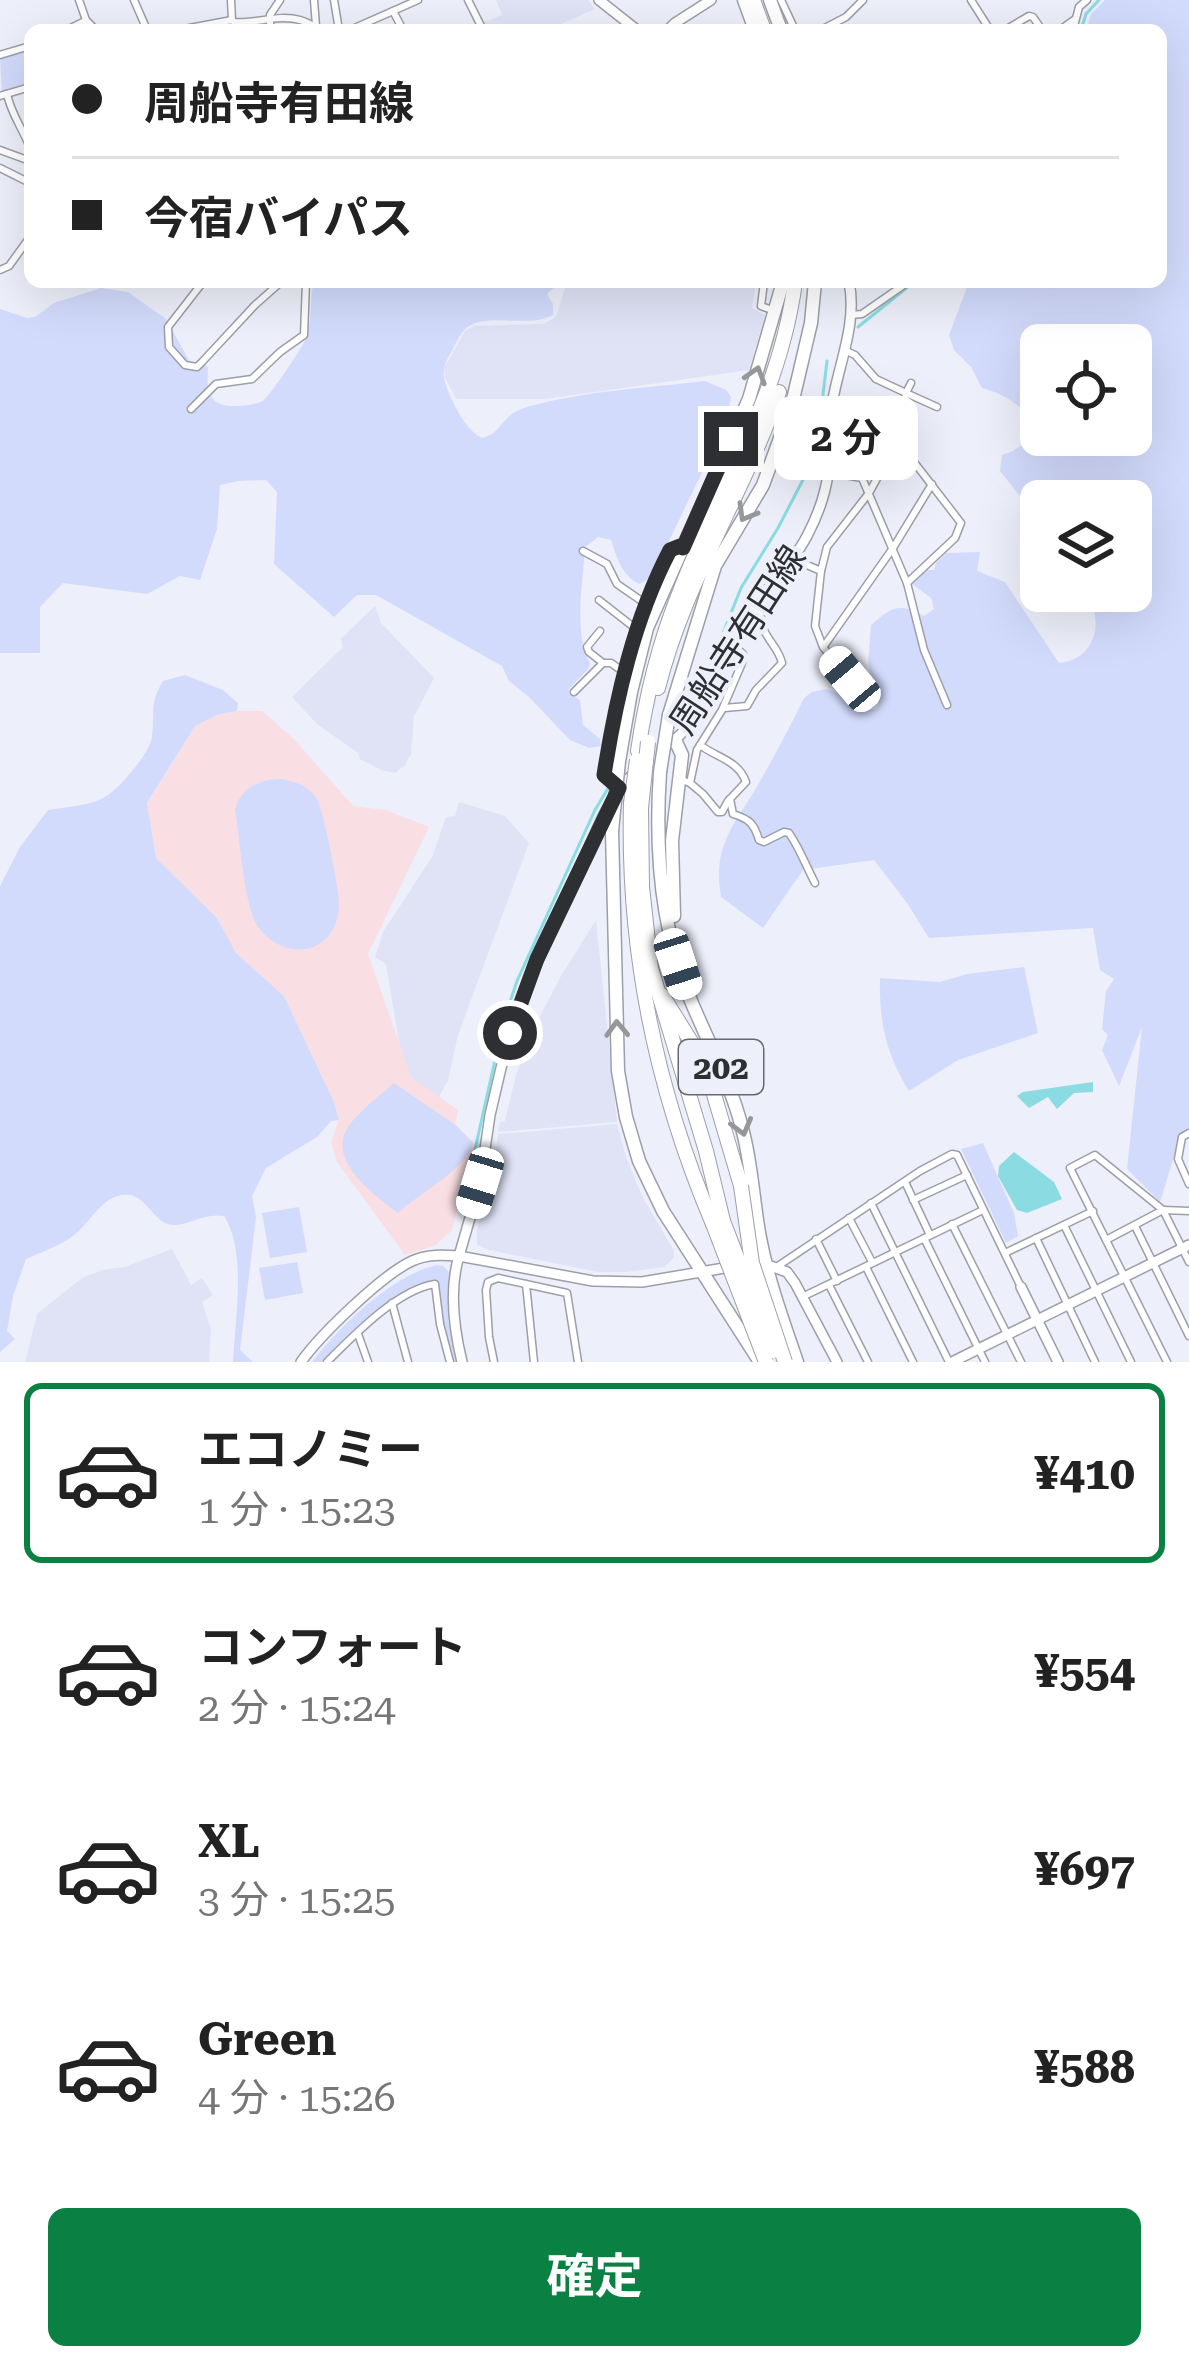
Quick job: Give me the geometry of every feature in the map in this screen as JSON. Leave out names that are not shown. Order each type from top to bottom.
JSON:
[{"type":"highway","points":[[763,1362],[662,1211],[626,1117],[618,1071],[612,831],[619,760],[647,628],[749,399],[782,288]]},
{"type":"highway","points":[[781,1362],[690,1170],[657,1062],[646,972],[640,842],[648,742],[661,679],[698,574],[776,401],[794,340],[799,288]]},
{"type":"highway","points":[[781,1362],[752,1263],[741,1186],[705,1064],[646,972],[636,932],[630,841],[631,803],[648,694],[665,632],[767,396],[799,288]]},
{"type":"highway","name":"202","points":[[796,1362],[735,1102],[686,989],[670,932],[658,840],[669,716],[715,566],[763,485],[791,408],[814,288]]},
{"type":"highway","points":[[675,740],[682,755],[684,781],[672,841],[674,921],[684,968],[722,1070]]},
{"type":"highway","points":[[640,842],[651,904]]},
{"type":"highway","points":[[674,1004],[681,1023]]},
{"type":"highway","points":[[718,1223],[763,1362]]},
{"type":"main road","points":[[599,0],[629,24]]},
{"type":"main road","points":[[673,24],[712,0]]},
{"type":"main road","name":"周船寺有田線","points":[[462,1362],[456,1331],[455,1270],[480,1183],[501,1068],[523,994],[619,788],[694,720],[730,642],[753,604],[793,559],[816,515],[829,472],[831,412],[851,315],[849,288]]},
{"type":"main road","points":[[951,1362],[1186,1247]]},
{"type":"main road","points":[[301,1362],[325,1333],[401,1268],[426,1257],[459,1256],[593,1281],[642,1282],[770,1266],[787,1272],[837,1362]]},
{"type":"main road","points":[[1021,1287],[1058,1362]]},
{"type":"street","points":[[79,0],[90,24]]},
{"type":"street","points":[[231,0],[232,20]]},
{"type":"street","points":[[270,24],[280,0]]},
{"type":"street","points":[[364,24],[418,0]]},
{"type":"street","points":[[837,23],[863,0]]},
{"type":"street","points":[[1074,24],[1087,0]]},
{"type":"street","points":[[393,11],[401,24]]},
{"type":"street","points":[[211,24],[232,20],[254,24],[270,19],[308,24]]},
{"type":"street","points":[[78,24],[86,20]]},
{"type":"street","points":[[1068,24],[1074,20]]},
{"type":"street","points":[[4,95],[24,133]]},
{"type":"street","points":[[0,271],[24,245]]},
{"type":"street","points":[[197,288],[168,327],[170,347],[185,365],[196,367],[274,288]]},
{"type":"street","points":[[191,409],[216,384],[252,379],[304,335],[305,288]]},
{"type":"street","points":[[763,288],[761,306],[776,312]]},
{"type":"street","points":[[851,315],[862,314],[899,288]]},
{"type":"street","points":[[844,350],[855,355],[876,379],[937,407]]},
{"type":"street","points":[[850,679],[823,647],[815,626],[821,571],[827,547],[869,493],[909,420],[904,404],[911,383]]},
{"type":"street","points":[[897,440],[961,523],[955,538],[907,583]]},
{"type":"street","points":[[829,472],[862,478],[907,583],[924,650],[947,705]]},
{"type":"street","points":[[823,647],[932,484]]},
{"type":"street","points":[[619,788],[604,775],[636,629],[670,550],[683,548]]},
{"type":"street","points":[[583,551],[607,564],[617,584],[646,604]]},
{"type":"street","points":[[793,559],[821,571]]},
{"type":"street","points":[[599,600],[636,629]]},
{"type":"street","points":[[723,707],[747,706],[782,663],[765,633],[761,612],[753,604]]},
{"type":"street","points":[[599,631],[587,647],[603,664]]},
{"type":"street","points":[[700,746],[733,763],[746,782],[722,812],[684,781],[700,746],[714,727],[742,663],[743,654],[730,642]]},
{"type":"street","points":[[574,692],[603,664],[611,663],[625,673]]},
{"type":"street","points":[[730,799],[733,814],[753,824],[759,840],[789,833],[815,883]]},
{"type":"street","points":[[1189,1133],[1182,1137],[1178,1160],[1189,1184]]},
{"type":"street","points":[[770,1266],[952,1154],[957,1155],[1021,1287]]},
{"type":"street","points":[[1167,1362],[1070,1168],[1095,1156],[1163,1210],[1186,1247],[1189,1262]]},
{"type":"street","points":[[914,1200],[967,1175]]},
{"type":"street","points":[[905,1182],[985,1362]]},
{"type":"street","points":[[872,1203],[951,1362]]},
{"type":"street","points":[[802,1297],[983,1209]]},
{"type":"street","points":[[1106,1240],[1163,1210],[1189,1211]]},
{"type":"street","points":[[1005,1253],[1093,1211]]},
{"type":"street","points":[[849,1218],[913,1362]]},
{"type":"street","points":[[952,1224],[1021,1362]]},
{"type":"street","points":[[1064,1225],[1131,1362]]},
{"type":"street","points":[[1135,1226],[1189,1336]]},
{"type":"street","points":[[1036,1238],[1095,1362]]},
{"type":"street","points":[[816,1239],[868,1362]]},
{"type":"street","points":[[494,1362],[488,1282],[498,1278],[567,1293],[578,1362]]},
{"type":"street","points":[[327,1362],[392,1303],[435,1284],[451,1362]]},
{"type":"street","points":[[526,1284],[534,1362]]},
{"type":"street","points":[[392,1303],[408,1362]]},
{"type":"street","points":[[358,1334],[368,1362]]},
{"type":"shaded area","points":[[496,0],[588,0],[595,9],[561,24],[482,23],[502,15]]},
{"type":"shaded area","points":[[1105,0],[1189,0],[1189,1128],[1180,1137],[1160,1202],[1127,1169],[1142,1027],[1119,1086],[1102,1050],[1108,1035],[1102,1029],[1106,991],[1114,979],[1100,970],[1093,928],[929,938],[874,860],[803,870],[763,928],[721,897],[719,879],[728,836],[804,698],[827,689],[861,711],[876,709],[879,704],[868,664],[871,625],[896,608],[924,616],[934,609],[931,598],[912,584],[926,570],[934,570],[946,553],[980,552],[977,571],[1005,582],[1020,612],[1025,612],[1059,663],[1072,660],[1089,646],[1095,612],[1152,612],[1152,480],[1020,480],[1020,496],[1000,471],[1002,455],[1020,446],[1020,456],[1152,456],[1152,324],[1020,324],[1020,408],[982,388],[971,367],[954,350],[949,335],[967,288],[1167,288],[1167,24],[1088,24]]},
{"type":"shaded area","points":[[24,50],[24,86],[2,93],[0,57]]},
{"type":"shaded area","points":[[101,288],[128,292],[166,319],[190,362],[204,363],[209,390],[226,406],[266,398],[304,343],[313,288],[554,288],[547,294],[553,315],[478,322],[464,331],[449,355],[444,371],[449,393],[466,424],[482,438],[518,410],[571,397],[705,381],[731,397],[726,423],[651,578],[639,584],[628,575],[611,540],[598,537],[585,547],[580,622],[590,664],[569,689],[580,700],[583,725],[600,739],[601,746],[589,748],[570,740],[509,681],[502,666],[376,595],[357,595],[334,617],[274,564],[277,492],[266,480],[220,485],[217,529],[200,580],[180,576],[147,594],[63,583],[40,607],[40,653],[0,653],[0,309],[35,317],[54,303]]},
{"type":"shaded area","points":[[565,288],[755,288],[752,308],[765,315],[749,370],[546,399],[456,399],[444,368],[465,331],[474,326],[543,324],[556,317]]},
{"type":"shaded area","points":[[375,606],[381,623],[434,678],[414,716],[411,754],[395,773],[360,759],[292,697],[343,647],[341,639]]},
{"type":"shaded area","points":[[185,675],[223,690],[238,703],[237,711],[195,726],[147,803],[156,858],[217,918],[236,953],[284,996],[339,1120],[266,1168],[252,1196],[256,1217],[240,1350],[253,1362],[233,1362],[237,1267],[224,1216],[168,1224],[130,1195],[112,1198],[70,1238],[26,1259],[7,1331],[15,1339],[0,1352],[0,886],[20,847],[48,810],[99,800],[125,779],[150,744],[154,702],[163,681]]},
{"type":"shaded area","points":[[237,711],[262,711],[294,739],[353,806],[386,810],[429,827],[368,954],[411,1077],[458,1110],[455,1124],[474,1143],[452,1230],[436,1245],[405,1255],[337,1162],[331,1142],[339,1120],[333,1100],[284,996],[236,953],[217,918],[156,858],[147,804],[195,726]]},
{"type":"shaded area","points":[[283,779],[316,797],[339,898],[336,921],[327,938],[303,949],[277,944],[257,925],[245,886],[235,809],[253,785]]},
{"type":"shaded area","points":[[459,802],[505,816],[529,843],[439,1097],[412,1078],[402,1061],[386,964],[375,957],[383,932],[432,857],[446,817],[455,816]]},
{"type":"shaded area","points":[[596,920],[617,1122],[498,1132],[536,1024]]},
{"type":"shaded area","points":[[1024,967],[1038,1033],[958,1060],[909,1091],[886,1037],[880,978],[940,982]]},
{"type":"shaded area","points":[[1093,1082],[1093,1092],[1074,1093],[1057,1109],[1048,1097],[1029,1108],[1017,1096],[1023,1092]]},
{"type":"shaded area","points":[[394,1083],[454,1124],[473,1143],[452,1172],[398,1213],[352,1172],[343,1150],[350,1124]]},
{"type":"shaded area","points":[[617,1124],[642,1196],[674,1251],[665,1267],[599,1272],[477,1245],[498,1134]]},
{"type":"shaded area","points":[[983,1143],[1014,1213],[1018,1236],[1006,1243],[961,1149]]},
{"type":"shaded area","points":[[1014,1152],[1054,1182],[1062,1199],[1027,1213],[1017,1210],[998,1176],[999,1166]]},
{"type":"shaded area","points":[[299,1207],[307,1252],[270,1258],[262,1213]]},
{"type":"shaded area","points":[[172,1249],[191,1285],[202,1278],[213,1295],[202,1302],[211,1330],[209,1362],[25,1362],[37,1314],[82,1278]]},
{"type":"shaded area","points":[[297,1262],[303,1293],[265,1300],[259,1268]]},
{"type":"shaded area","points":[[437,1265],[449,1272],[448,1319],[456,1362],[437,1281],[392,1300],[322,1362],[312,1362],[385,1290]]},
{"type":"waterway","points":[[1083,24],[1099,0]]},
{"type":"waterway","points":[[858,327],[907,288]]},
{"type":"waterway","points":[[671,729],[696,701],[741,588],[806,474],[817,445],[827,361]]},
{"type":"waterway","points":[[469,1176],[517,981],[610,785]]},
{"type":"route","points":[[510,1033],[537,959],[619,788],[604,775],[636,629],[670,550],[683,548],[731,439]]}]
